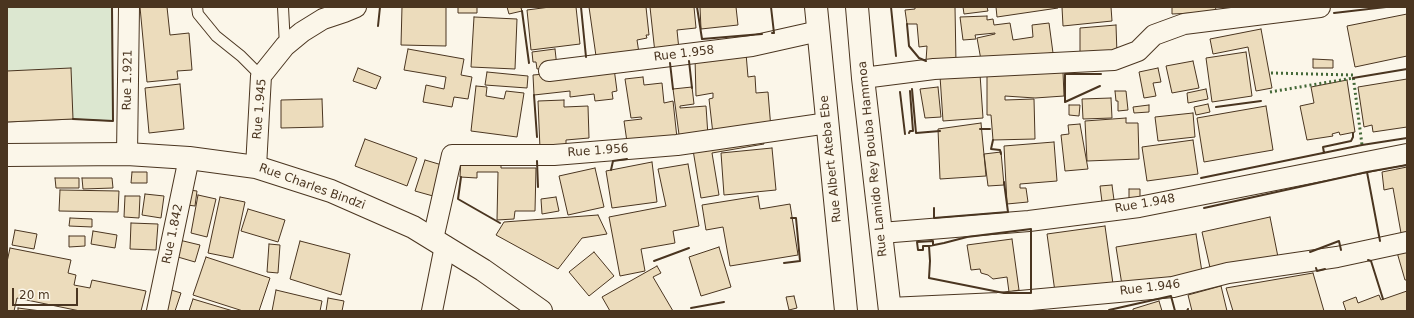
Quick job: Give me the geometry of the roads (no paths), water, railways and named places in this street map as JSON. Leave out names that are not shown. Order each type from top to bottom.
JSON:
[{"type":"main road","name":"Rue Albert Ateba Ebe","points":[[816,7],[846,311]]},
{"type":"main road","name":"Rue Lamido Rey Bouba Hammoa","points":[[857,7],[863,78],[890,310]]},
{"type":"main road","name":"Rue Charles Bindzi","points":[[7,155],[127,154],[189,158],[256,167],[331,191],[413,227],[489,274],[541,311]]},
{"type":"street","name":"Rue 1.921","points":[[127,154],[129,7]]},
{"type":"street","name":"Rue 1.945","points":[[256,167],[261,76],[285,46],[302,32],[323,19],[356,7]]},
{"type":"street","points":[[863,78],[934,69],[1114,60],[1138,51],[1154,35],[1184,24],[1320,7]]},
{"type":"street","name":"Rue 1.958","points":[[549,71],[752,46],[819,31]]},
{"type":"street","name":"Rue 1.956","points":[[439,242],[452,154],[554,154],[677,145],[828,123]]},
{"type":"street","name":"Rue 1.948","points":[[881,233],[1029,221],[1139,207],[1407,154]]},
{"type":"street","name":"Rue 1.842","points":[[157,311],[189,158]]},
{"type":"street","points":[[432,311],[439,242]]},
{"type":"street","name":"Rue 1.946","points":[[890,310],[998,303],[1173,287],[1228,273],[1337,257],[1407,242]]},
{"type":"lane","points":[[197,7],[198,14],[216,36],[241,56],[261,76]]},
{"type":"lane","points":[[283,7],[285,46]]}]
